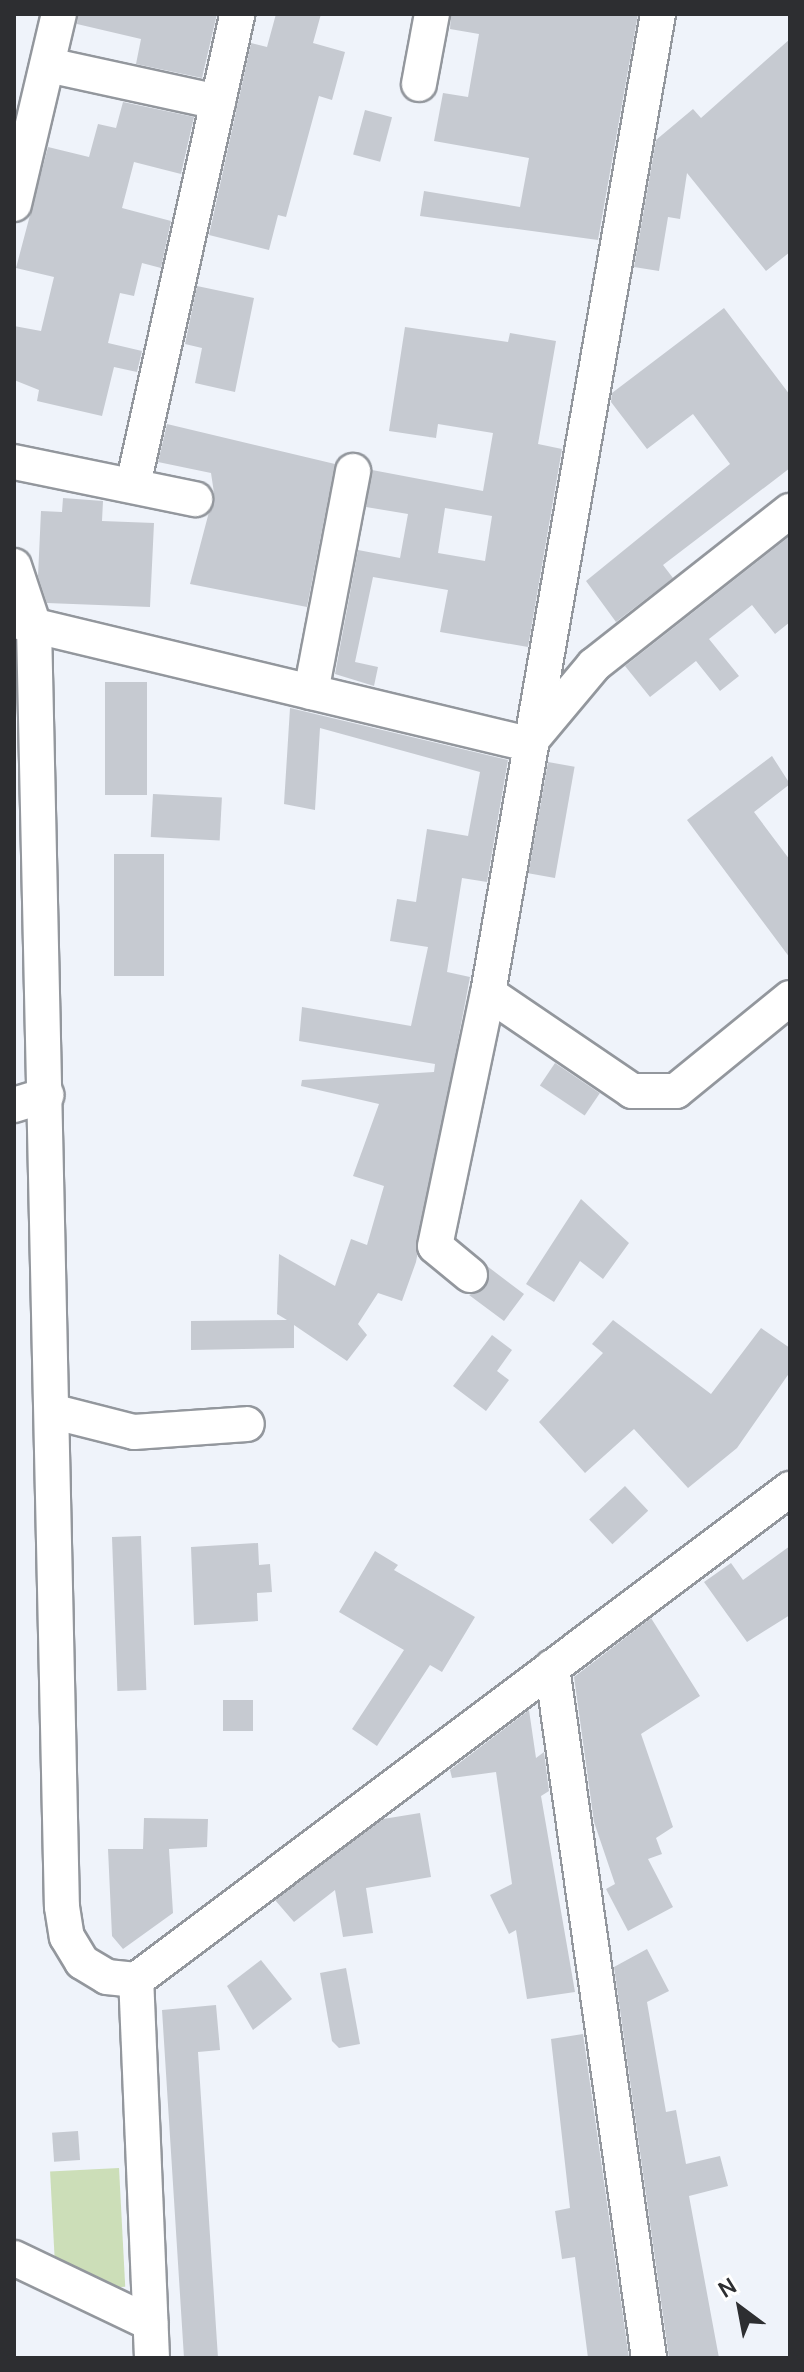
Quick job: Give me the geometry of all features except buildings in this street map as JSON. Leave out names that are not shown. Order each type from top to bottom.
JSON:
[{"type":"street","points":[[14,204],[59,14]]},
{"type":"street","points":[[133,485],[237,14]]},
{"type":"street","points":[[419,84],[432,14]]},
{"type":"street","points":[[470,1275],[435,1246],[488,993],[528,744],[658,14]]},
{"type":"street","points":[[48,65],[218,102]]},
{"type":"street","points":[[14,462],[195,499]]},
{"type":"street","points":[[311,692],[353,471]]},
{"type":"street","points":[[528,744],[594,665],[790,511]]},
{"type":"street","points":[[14,566],[24,623],[47,1095],[64,1922],[82,1962],[107,1977],[136,1980],[790,1489]]},
{"type":"street","points":[[24,623],[528,744]]},
{"type":"street","points":[[488,993],[632,1091],[676,1091],[790,998]]},
{"type":"street","points":[[14,1105],[47,1095]]},
{"type":"street","points":[[55,1412],[134,1432],[247,1424]]},
{"type":"street","points":[[552,1667],[649,2358]]},
{"type":"street","points":[[136,1980],[152,2358]]},
{"type":"street","points":[[14,2258],[150,2323]]},
{"type":"green space","points":[[119,2168],[125,2287],[56,2290],[50,2172]]}]
